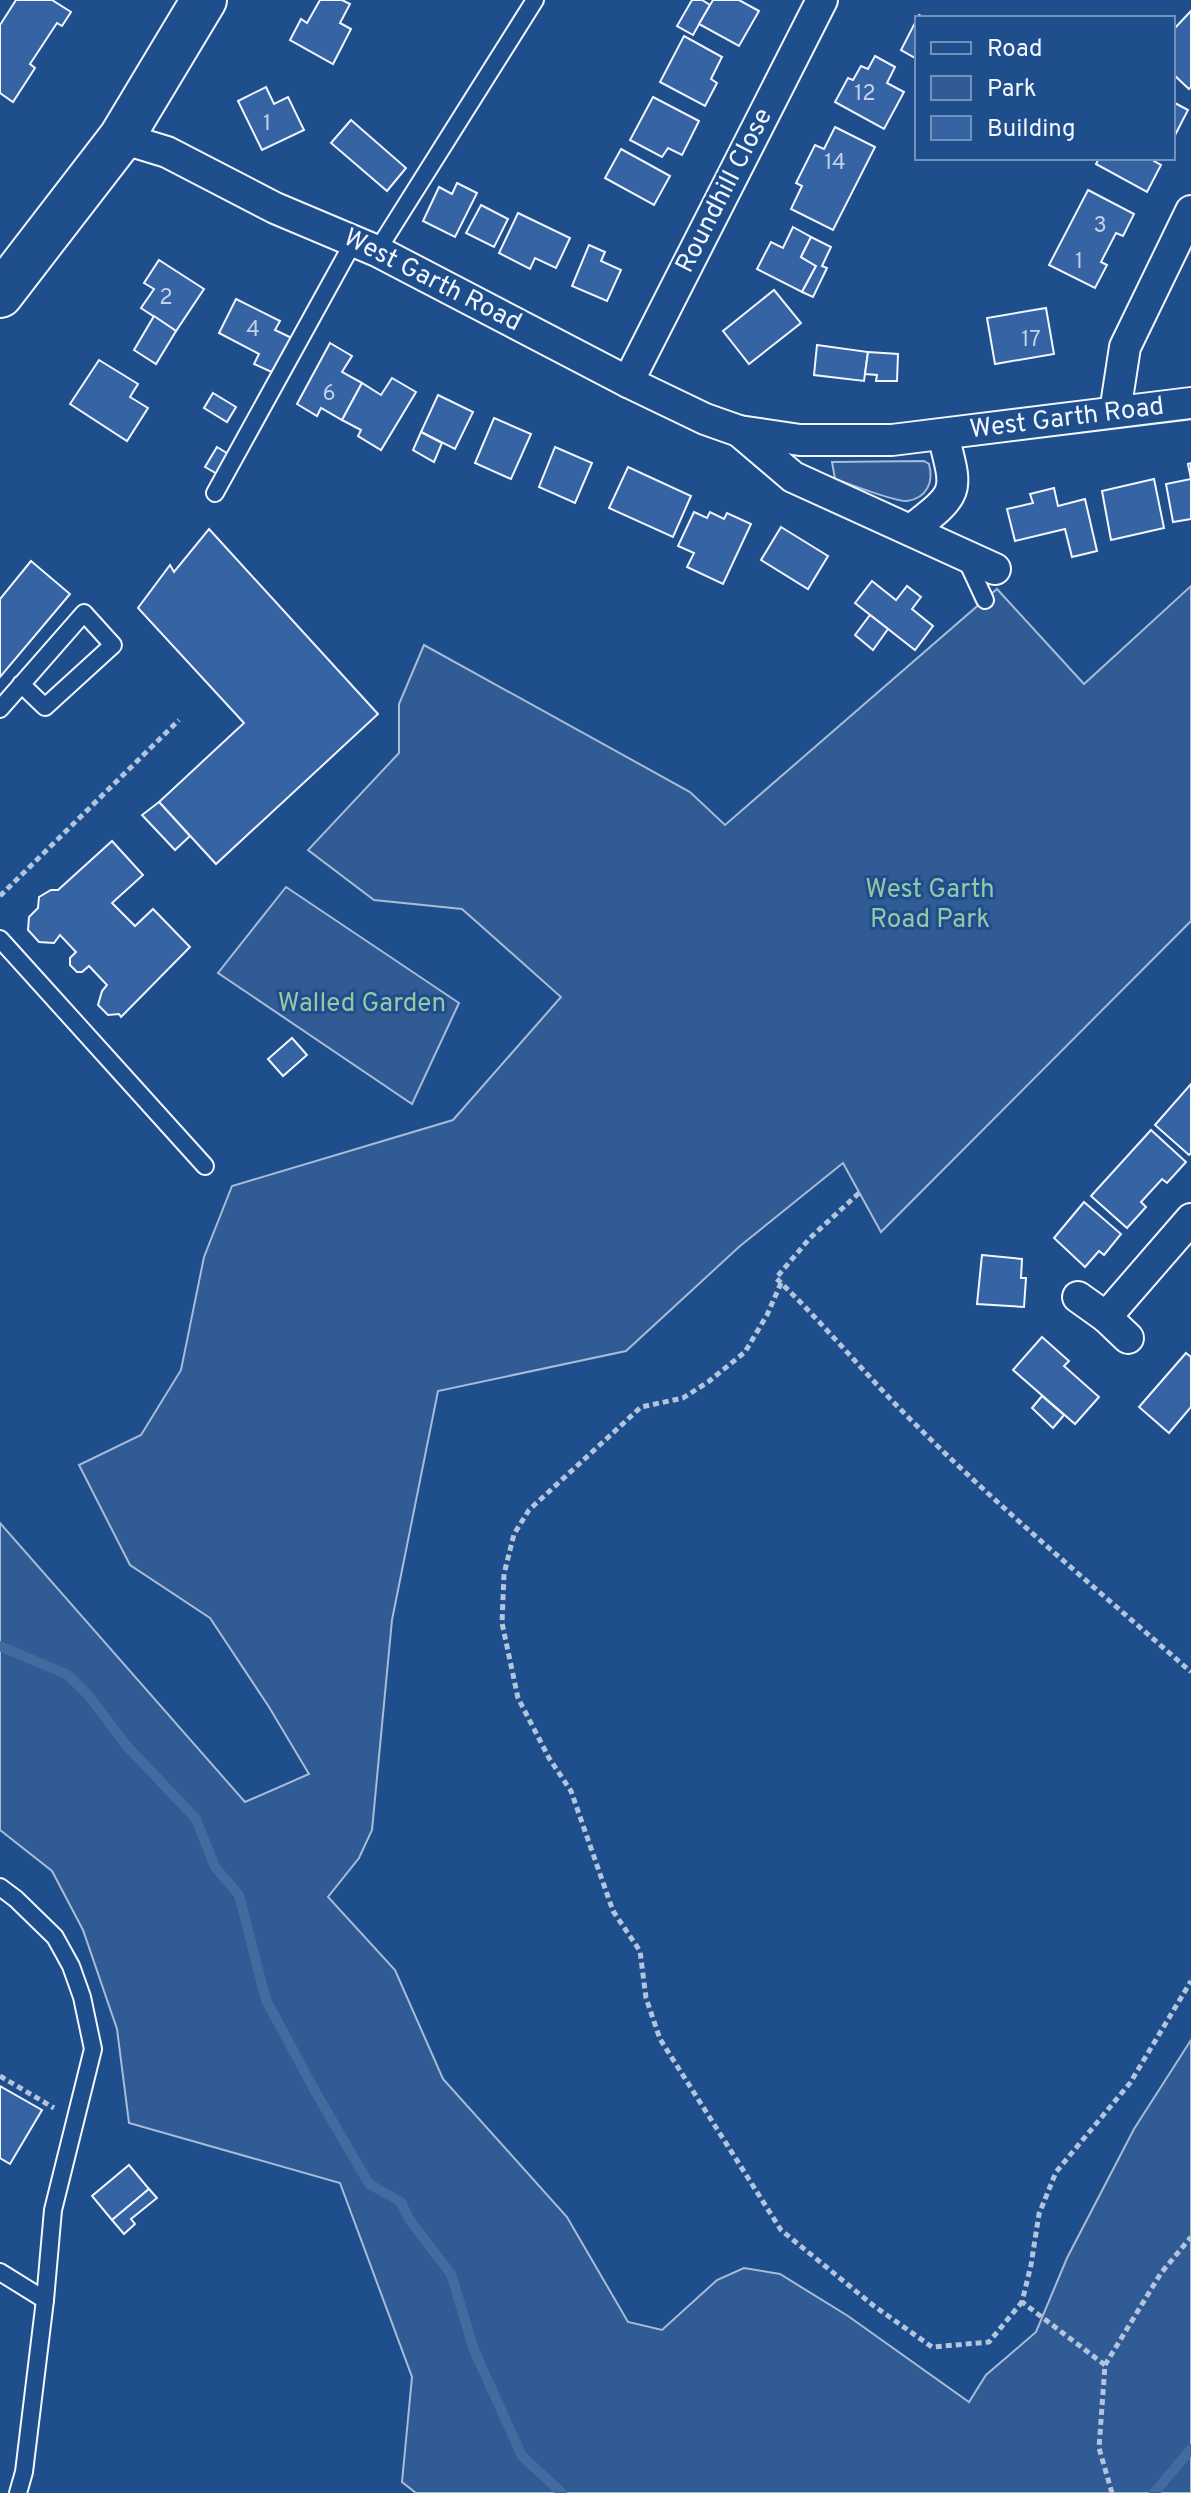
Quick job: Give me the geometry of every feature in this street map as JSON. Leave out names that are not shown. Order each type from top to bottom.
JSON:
[{"type":"highway","points":[[0,295],[121,138],[204,0]]},
{"type":"street","name":"Roundhill Close","points":[[628,382],[822,0]]},
{"type":"street","name":"West Garth Road","points":[[121,138],[167,152],[275,208],[366,246],[628,382],[705,419],[739,431],[800,440],[892,440],[1191,403]]},
{"type":"street","points":[[1115,412],[1125,347],[1191,211]]},
{"type":"street","name":"West Garth Road","points":[[739,431],[793,477],[995,569]]},
{"type":"street","name":"West Garth Road","points":[[911,530],[938,509],[951,494],[954,479],[943,435]]},
{"type":"street","points":[[1106,1317],[1191,1219]]},
{"type":"street","points":[[1078,1297],[1128,1338]]},
{"type":"lane","points":[[215,493],[366,246],[535,0]]},
{"type":"lane","points":[[964,555],[985,600]]},
{"type":"lane","points":[[0,709],[21,684],[84,613],[113,645],[45,707],[21,684]]},
{"type":"lane","points":[[0,939],[205,1166]]},
{"type":"lane","points":[[0,1887],[55,1937],[71,1966],[82,1997],[93,2049],[53,2210],[24,2472],[18,2493]]},
{"type":"lane","points":[[0,2272],[45,2300]]},
{"type":"path","points":[[0,896],[179,720]]},
{"type":"path","points":[[859,1193],[810,1238],[776,1278],[811,1311],[909,1419],[1191,1672]]},
{"type":"path","points":[[781,1283],[745,1352],[683,1398],[641,1407],[529,1510],[514,1534],[504,1574],[502,1623],[518,1698],[549,1758],[571,1791],[613,1911],[640,1951],[646,1998],[660,2039],[781,2230],[874,2306],[932,2347],[989,2342],[1022,2302],[1039,2214],[1056,2172],[1130,2083],[1191,1981]]},
{"type":"path","points":[[0,2076],[77,2122]]},
{"type":"path","points":[[1112,2493],[1099,2448],[1105,2365],[1161,2273],[1191,2237]]},
{"type":"path","points":[[1022,2302],[1105,2365]]},
{"type":"green space","points":[[924,461],[929,464],[930,483],[924,493],[907,501],[835,479],[832,462]]},
{"type":"green space","name":"West Garth Road Park","points":[[1191,586],[1191,921],[881,1232],[843,1163],[740,1246],[626,1351],[438,1391],[392,1620],[372,1830],[359,1858],[328,1897],[395,1970],[443,2079],[567,2217],[628,2322],[662,2330],[717,2280],[744,2268],[780,2274],[848,2316],[969,2402],[986,2375],[1036,2332],[1067,2258],[1134,2129],[1191,2040],[1191,2493],[416,2493],[402,2482],[412,2377],[340,2183],[129,2123],[117,2029],[83,1930],[52,1871],[0,1830],[0,1523],[245,1802],[309,1774],[210,1618],[130,1565],[79,1465],[141,1435],[181,1370],[204,1257],[232,1186],[453,1120],[561,997],[462,909],[374,900],[308,850],[399,753],[399,704],[424,645],[690,792],[725,825],[997,589],[1084,684]]},
{"type":"green space","name":"Walled Garden","points":[[286,887],[459,1003],[412,1104],[218,973]]},
{"type":"building","points":[[16,0],[52,0],[71,12],[62,26],[57,23],[30,64],[35,68],[13,102],[0,93],[0,25]]},
{"type":"building","points":[[320,0],[342,0],[350,4],[340,23],[351,29],[333,64],[290,40],[301,19],[307,23]]},
{"type":"building","points":[[692,0],[702,0],[710,5],[693,35],[677,26]]},
{"type":"building","points":[[713,0],[739,0],[759,11],[739,46],[699,24]]},
{"type":"building","points":[[1191,11],[1189,89],[1175,76],[1175,28]]},
{"type":"building","points":[[915,23],[915,58],[901,50]]},
{"type":"building","points":[[684,36],[722,57],[711,79],[717,83],[705,106],[660,82]]},
{"type":"building","points":[[875,56],[895,67],[887,83],[904,92],[884,129],[835,102],[848,78],[853,80],[861,66],[868,69]]},
{"type":"building","points":[[266,87],[274,104],[288,97],[304,130],[262,150],[238,101]]},
{"type":"building","points":[[653,97],[699,121],[682,155],[668,148],[662,157],[630,140]]},
{"type":"building","points":[[1175,103],[1188,110],[1175,135]]},
{"type":"building","points":[[351,120],[406,168],[387,191],[331,143]]},
{"type":"building","points":[[835,127],[875,147],[833,230],[791,209],[802,186],[796,183],[815,145],[824,149]]},
{"type":"building","points":[[621,149],[670,176],[654,205],[605,178]]},
{"type":"building","points":[[1098,160],[1154,160],[1161,165],[1147,192],[1096,164]]},
{"type":"building","points":[[457,183],[477,193],[455,237],[423,221],[439,187],[452,194]]},
{"type":"building","points":[[1088,190],[1134,214],[1123,236],[1116,233],[1101,262],[1107,265],[1095,288],[1049,265]]},
{"type":"building","points":[[481,205],[508,219],[494,247],[466,233]]},
{"type":"building","points":[[518,213],[570,238],[556,268],[535,258],[530,269],[499,253]]},
{"type":"building","points":[[793,227],[811,237],[801,257],[816,266],[802,292],[757,269],[771,242],[783,248]]},
{"type":"building","points":[[811,237],[831,247],[822,266],[827,268],[813,297],[802,292],[816,266],[801,257]]},
{"type":"building","points":[[589,245],[605,252],[601,261],[621,270],[607,301],[572,286]]},
{"type":"building","points":[[159,260],[204,289],[176,331],[141,308],[154,289],[144,283]]},
{"type":"building","points":[[774,290],[801,323],[749,364],[723,331]]},
{"type":"building","points":[[236,299],[280,321],[275,330],[296,340],[278,375],[254,364],[259,354],[219,333]]},
{"type":"building","points":[[1046,308],[1054,354],[995,364],[987,318]]},
{"type":"building","points":[[154,316],[176,331],[156,364],[134,350]]},
{"type":"building","points":[[330,343],[352,356],[342,372],[362,383],[342,420],[321,408],[317,416],[297,404]]},
{"type":"building","points":[[817,345],[868,352],[864,381],[814,375]]},
{"type":"building","points":[[868,352],[898,354],[897,381],[876,381],[877,375],[865,374]]},
{"type":"building","points":[[99,360],[138,384],[130,397],[148,408],[127,441],[70,404]]},
{"type":"building","points":[[392,378],[416,392],[381,450],[358,436],[361,430],[342,420],[362,383],[381,395]]},
{"type":"building","points":[[213,393],[236,407],[227,422],[204,408]]},
{"type":"building","points":[[438,395],[473,412],[455,449],[421,432]]},
{"type":"building","points":[[494,418],[531,434],[511,479],[475,463]]},
{"type":"building","points":[[421,432],[442,443],[434,462],[413,450]]},
{"type":"building","points":[[217,447],[230,455],[219,475],[205,467]]},
{"type":"building","points":[[555,447],[592,463],[575,503],[539,487]]},
{"type":"building","points":[[628,467],[691,496],[673,537],[609,508]]},
{"type":"building","points":[[1154,479],[1164,528],[1111,540],[1102,491]]},
{"type":"building","points":[[1191,479],[1191,519],[1173,522],[1166,484]]},
{"type":"building","points":[[1054,488],[1058,506],[1085,499],[1097,551],[1072,557],[1065,529],[1015,541],[1007,509],[1033,503],[1030,494]]},
{"type":"building","points":[[694,512],[707,518],[710,512],[724,519],[727,513],[751,524],[723,584],[687,567],[694,553],[678,546]]},
{"type":"building","points":[[781,527],[828,556],[808,589],[761,560]]},
{"type":"building","points":[[209,529],[378,714],[216,864],[159,802],[244,723],[138,608],[170,565],[174,572]]},
{"type":"building","points":[[31,561],[70,594],[0,677],[0,599]]},
{"type":"building","points":[[872,581],[896,600],[907,586],[921,597],[912,609],[933,626],[915,650],[855,603]]},
{"type":"building","points":[[870,615],[888,629],[873,650],[855,635]]},
{"type":"building","points":[[159,802],[190,836],[175,850],[142,815]]},
{"type":"building","points":[[112,841],[143,875],[112,903],[135,926],[153,909],[190,947],[121,1017],[119,1014],[108,1015],[98,1005],[107,985],[89,966],[77,972],[70,965],[70,958],[76,952],[60,935],[54,943],[39,942],[28,930],[29,917],[38,908],[39,897],[51,890],[58,890]]},
{"type":"building","points":[[292,1038],[307,1055],[283,1076],[268,1059]]},
{"type":"building","points":[[1191,1084],[1191,1153],[1189,1155],[1155,1125]]},
{"type":"building","points":[[1151,1130],[1186,1162],[1167,1183],[1162,1179],[1141,1202],[1146,1207],[1127,1228],[1091,1196]]},
{"type":"building","points":[[1084,1202],[1121,1234],[1104,1255],[1099,1251],[1085,1267],[1054,1238]]},
{"type":"building","points":[[982,1255],[1022,1259],[1021,1278],[1026,1278],[1024,1307],[977,1304]]},
{"type":"building","points":[[1042,1337],[1069,1361],[1064,1366],[1099,1397],[1075,1424],[1013,1370]]},
{"type":"building","points":[[1186,1353],[1191,1357],[1191,1407],[1169,1433],[1139,1407]]},
{"type":"building","points":[[1042,1396],[1064,1415],[1053,1428],[1032,1408]]},
{"type":"building","points":[[0,2086],[42,2110],[10,2164],[0,2158]]},
{"type":"building","points":[[129,2165],[149,2189],[112,2220],[92,2196]]},
{"type":"building","points":[[149,2189],[157,2198],[131,2219],[135,2224],[124,2234],[112,2220]]},
{"type":"waterway","points":[[0,1646],[68,1675],[89,1696],[126,1745],[196,1819],[215,1867],[239,1895],[266,2000],[315,2091],[369,2184],[401,2202],[409,2219],[451,2274],[474,2350],[522,2456],[562,2493]]},
{"type":"waterway","points":[[1154,2493],[1191,2449]]}]
